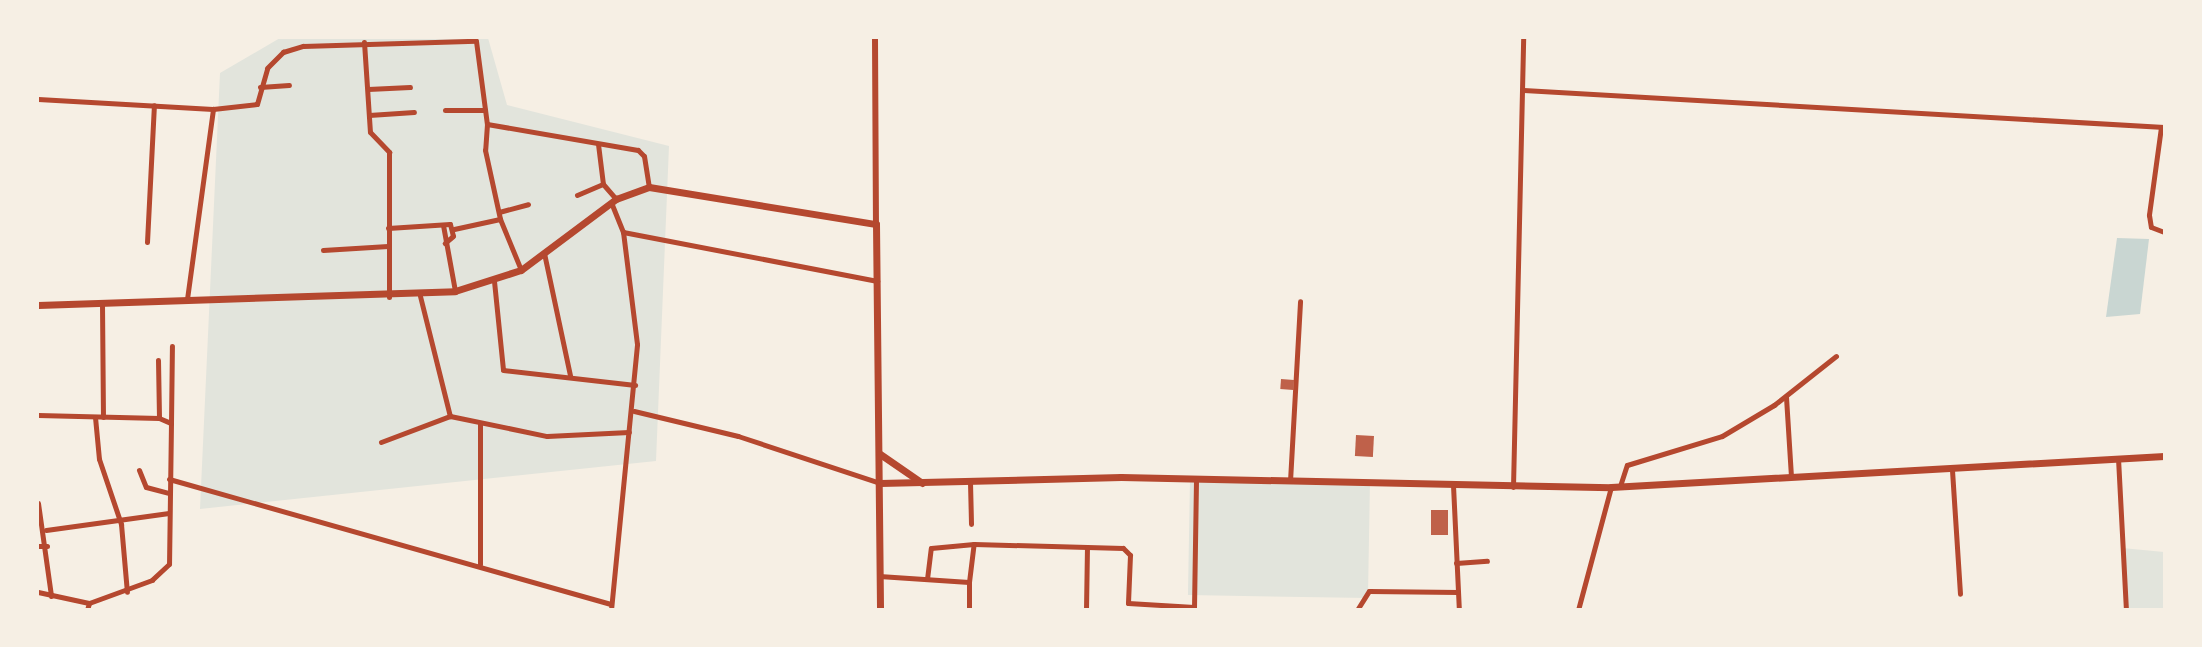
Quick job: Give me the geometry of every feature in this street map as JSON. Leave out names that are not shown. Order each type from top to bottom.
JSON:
[{"type":"main road","points":[[38,305],[187,299],[420,296],[454,291],[494,281],[521,270],[614,201],[650,188],[876,224],[880,609]]},
{"type":"main road","points":[[880,454],[922,483]]},
{"type":"main road","points":[[880,483],[1196,479],[1513,487],[1611,487],[1952,470],[2164,456]]},
{"type":"street","points":[[303,46],[304,38]]},
{"type":"street","points":[[875,38],[876,224]]},
{"type":"street","points":[[1513,487],[1522,38]]},
{"type":"street","points":[[364,42],[369,115],[373,137],[389,153],[389,297]]},
{"type":"street","points":[[38,99],[213,109],[255,105],[262,75],[283,52],[303,46],[364,42],[479,42],[487,124],[485,150],[500,215],[521,270]]},
{"type":"street","points":[[260,87],[289,85]]},
{"type":"street","points":[[368,89],[410,87]]},
{"type":"street","points":[[1522,90],[2163,127],[2149,215],[2151,227],[2164,232]]},
{"type":"street","points":[[147,242],[154,105]]},
{"type":"street","points":[[187,299],[213,109]]},
{"type":"street","points":[[445,110],[485,110]]},
{"type":"street","points":[[369,115],[414,112]]},
{"type":"street","points":[[487,124],[641,153],[650,188]]},
{"type":"street","points":[[169,479],[611,607],[629,432],[634,411],[634,312],[623,232],[614,201],[603,184],[598,144]]},
{"type":"street","points":[[577,195],[603,184]]},
{"type":"street","points":[[388,228],[443,225],[454,229],[528,204]]},
{"type":"street","points":[[443,225],[454,291]]},
{"type":"street","points":[[445,243],[454,229]]},
{"type":"street","points":[[623,232],[877,281]]},
{"type":"street","points":[[322,250],[388,246]]},
{"type":"street","points":[[544,253],[570,375],[577,382],[635,386]]},
{"type":"street","points":[[494,281],[503,370],[570,375]]},
{"type":"street","points":[[420,296],[450,416]]},
{"type":"street","points":[[1290,481],[1300,301]]},
{"type":"street","points":[[102,304],[103,417]]},
{"type":"street","points":[[38,592],[89,603],[127,592],[169,564],[168,492],[172,346]]},
{"type":"street","points":[[1620,486],[1627,465],[1715,440],[1786,396],[1836,356]]},
{"type":"street","points":[[158,360],[159,418]]},
{"type":"street","points":[[1786,396],[1791,477]]},
{"type":"street","points":[[634,411],[738,436],[880,483]]},
{"type":"street","points":[[38,415],[159,418],[171,423]]},
{"type":"street","points":[[381,442],[450,416],[547,436],[629,432]]},
{"type":"street","points":[[95,417],[99,459],[117,520],[127,592]]},
{"type":"street","points":[[480,423],[480,564]]},
{"type":"street","points":[[2118,458],[2126,609]]},
{"type":"street","points":[[139,470],[146,487],[168,492]]},
{"type":"street","points":[[1952,470],[1960,594]]},
{"type":"street","points":[[927,579],[931,548],[974,544],[1087,547],[1128,551],[1128,606],[1194,608],[1196,479]]},
{"type":"street","points":[[970,482],[971,524]]},
{"type":"street","points":[[1453,485],[1459,609]]},
{"type":"street","points":[[1578,609],[1611,487]]},
{"type":"street","points":[[38,503],[46,530],[51,596]]},
{"type":"street","points":[[46,530],[169,513]]},
{"type":"street","points":[[969,609],[969,582],[974,544]]},
{"type":"street","points":[[38,546],[47,546]]},
{"type":"street","points":[[1086,609],[1087,547]]},
{"type":"street","points":[[1456,563],[1487,561]]},
{"type":"street","points":[[879,576],[969,582]]},
{"type":"street","points":[[1357,609],[1369,591],[1458,592]]},
{"type":"street","points":[[87,609],[89,603]]},
{"type":"shaded area","points":[[280,38],[488,38],[507,105],[669,146],[656,461],[200,509],[220,73]]},
{"type":"shaded area","points":[[2117,238],[2149,239],[2140,314],[2106,317]]},
{"type":"shaded area","points":[[1190,479],[1370,482],[1368,598],[1188,595]]},
{"type":"shaded area","points":[[2122,548],[2164,552],[2164,609],[2127,609]]},
{"type":"building","points":[[1281,379],[1294,380],[1293,390],[1280,389]]},
{"type":"building","points":[[1356,435],[1374,436],[1373,457],[1355,456]]},
{"type":"building","points":[[1431,510],[1448,510],[1448,535],[1431,535]]}]
